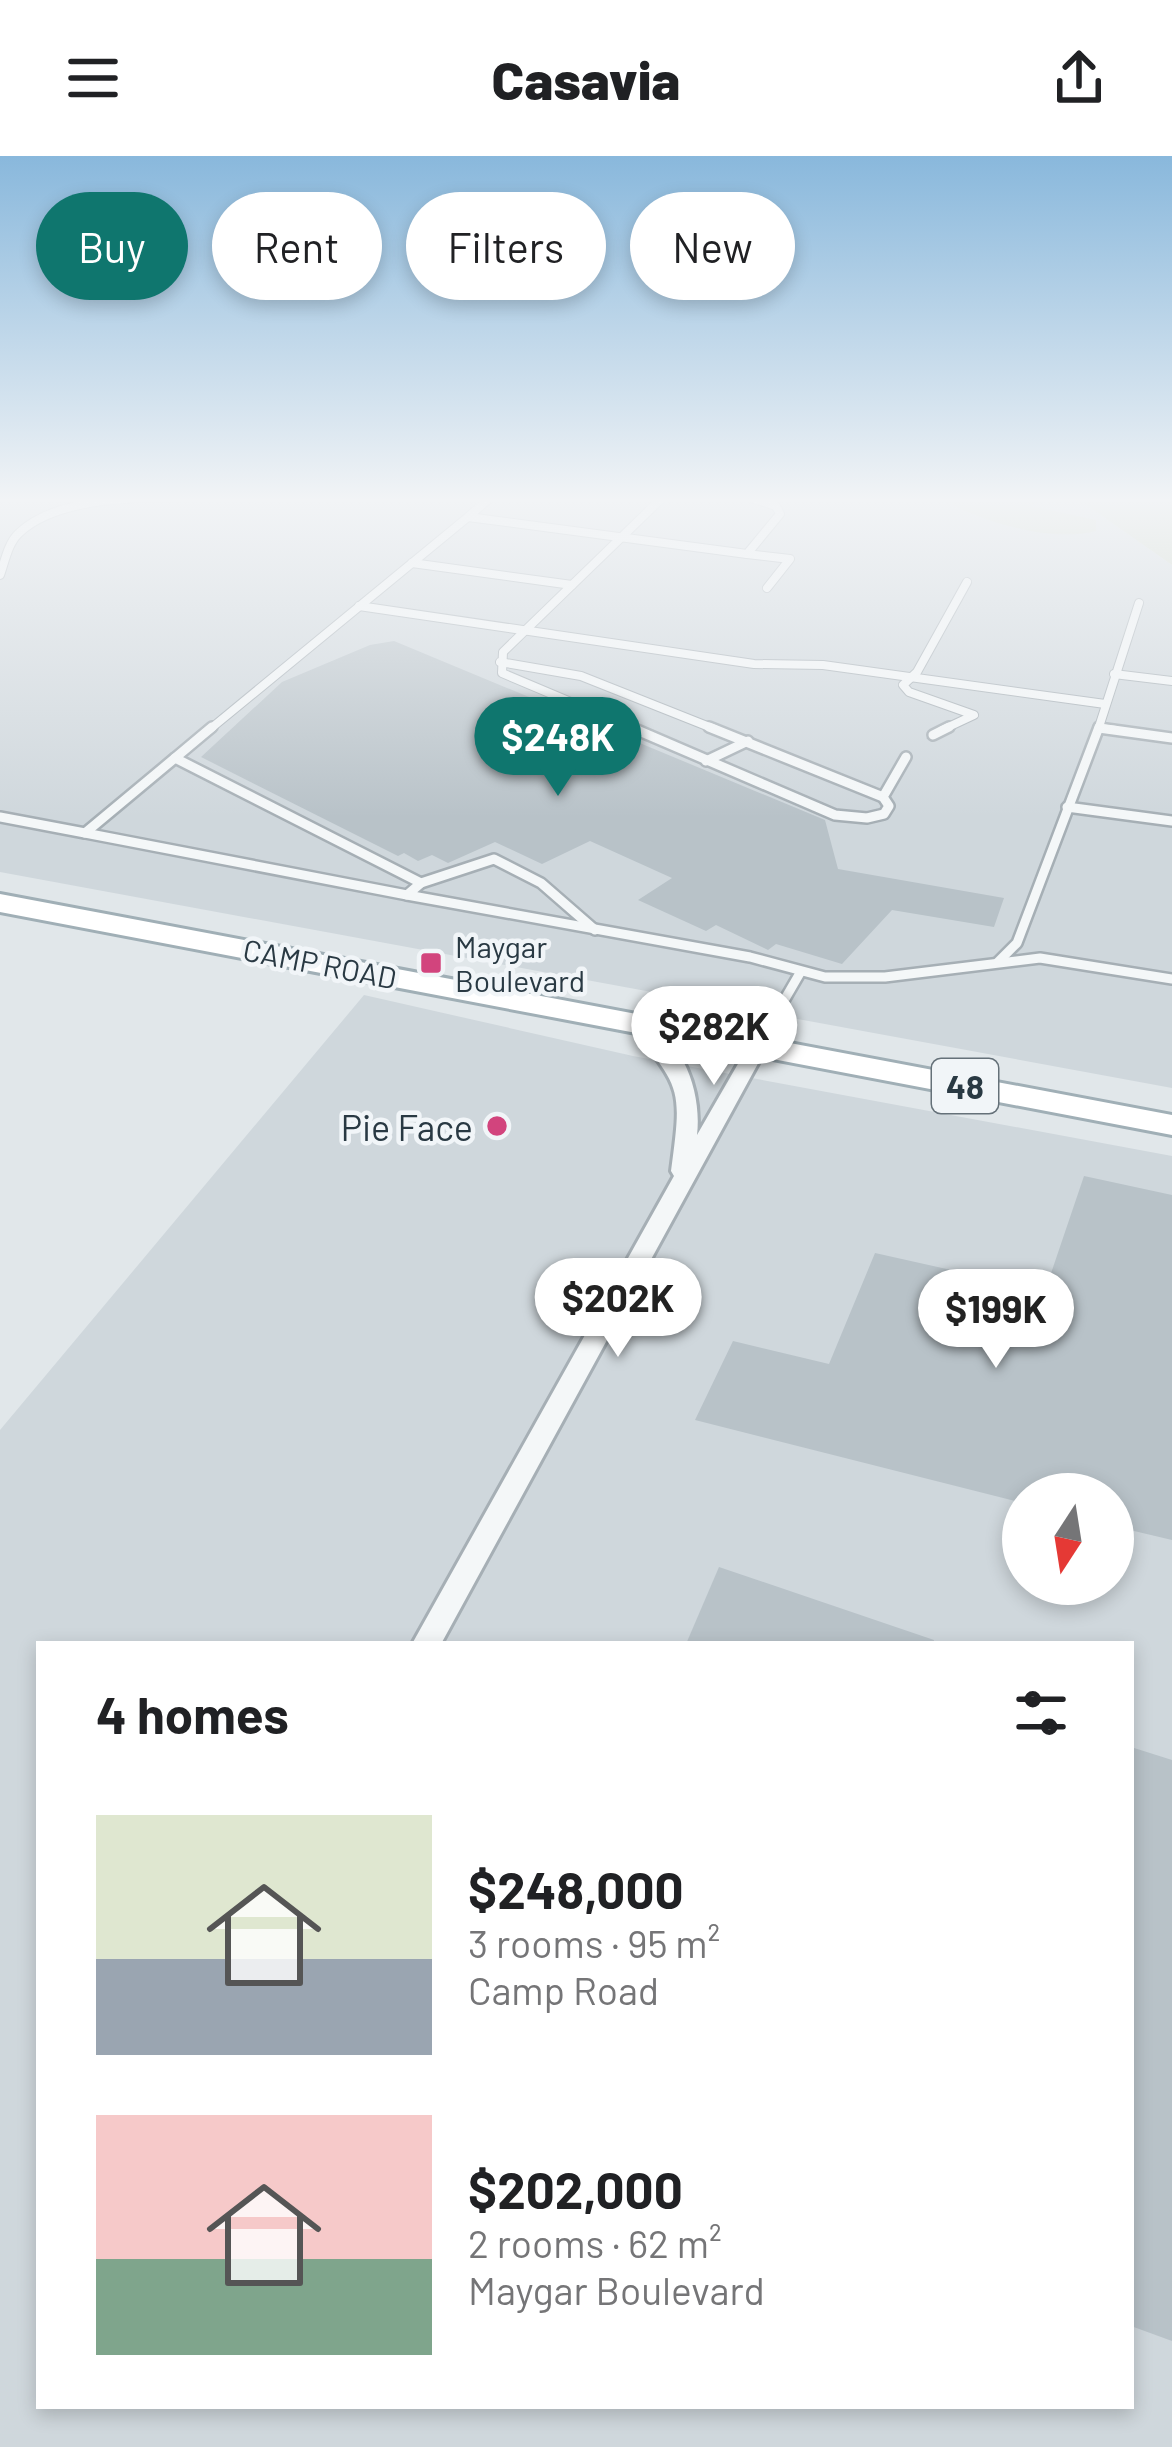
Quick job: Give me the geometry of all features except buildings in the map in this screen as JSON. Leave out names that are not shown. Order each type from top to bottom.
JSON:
[{"type":"main road","name":"CAMP ROAD","points":[[0,903],[1172,1125]]},
{"type":"street","points":[[640,1026],[683,1074],[688,1123],[680,1186]]},
{"type":"street","points":[[428,1641],[758,1047]]},
{"type":"lane","points":[[86,832],[362,604]]},
{"type":"lane","points":[[500,662],[581,676],[884,797],[889,806],[880,816],[836,815],[502,673],[500,662],[523,630],[551,604]]},
{"type":"lane","points":[[933,735],[974,715],[906,690],[955,604]]},
{"type":"lane","points":[[997,962],[1017,943],[1099,728],[1139,604]]},
{"type":"lane","points":[[359,606],[747,663],[823,665],[1105,704]]},
{"type":"lane","points":[[1114,674],[1172,681]]},
{"type":"lane","points":[[1099,728],[1172,738]]},
{"type":"lane","points":[[706,761],[748,741]]},
{"type":"lane","points":[[884,797],[905,757]]},
{"type":"lane","points":[[175,758],[422,883]]},
{"type":"lane","points":[[1067,807],[1172,821]]},
{"type":"lane","points":[[0,817],[750,957],[800,973],[862,979],[1040,958],[1172,979]]},
{"type":"lane","points":[[407,895],[422,883],[494,859],[542,883],[596,930]]},
{"type":"lane","points":[[758,1047],[800,973]]},
{"type":"shaded area","points":[[0,604],[1172,604],[1172,1088],[0,872]]},
{"type":"shaded area","points":[[364,995],[633,1056],[1172,1156],[1172,2447],[0,2447],[0,1430]]},
{"type":"place","name":"Maygar Boulevard","points":[[431,963]]},
{"type":"place","name":"Pie Face","points":[[497,1126]]}]
